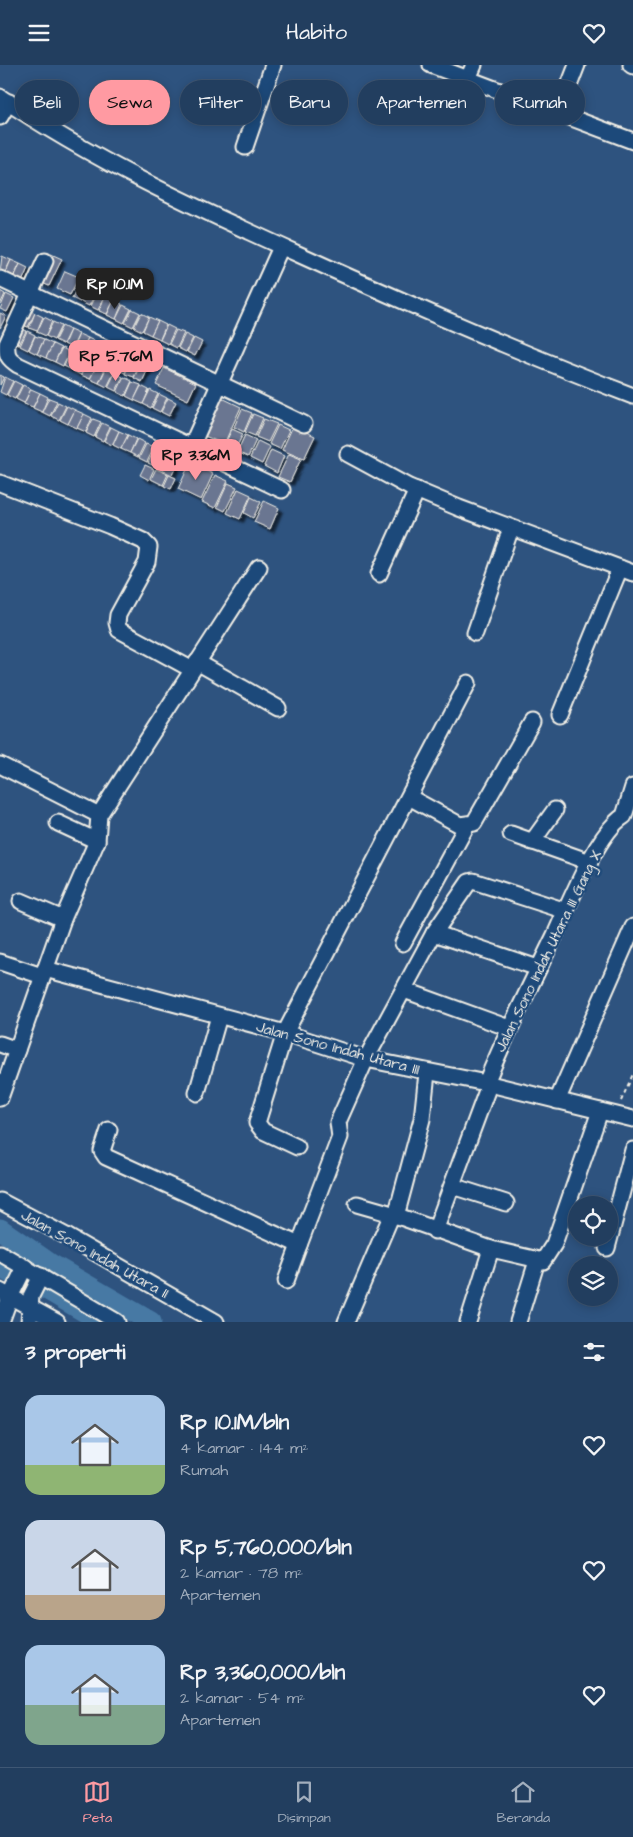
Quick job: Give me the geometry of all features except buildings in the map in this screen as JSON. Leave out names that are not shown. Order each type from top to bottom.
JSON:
[{"type":"street","points":[[245,147],[273,65]]},
{"type":"street","points":[[431,65],[465,80]]},
{"type":"street","points":[[467,80],[474,65]]},
{"type":"street","points":[[571,80],[577,65]]},
{"type":"street","points":[[0,117],[4,100],[135,176],[276,245],[449,321],[633,395]]},
{"type":"street","points":[[585,123],[633,141]]},
{"type":"street","points":[[187,445],[276,245]]},
{"type":"street","points":[[45,261],[31,293],[3,343],[8,356],[18,365],[282,490]]},
{"type":"street","points":[[0,279],[304,423]]},
{"type":"street","points":[[348,454],[417,490],[510,528],[626,571],[560,715]]},
{"type":"street","points":[[0,483],[143,541],[149,547],[147,563],[118,615],[116,623],[119,630],[194,665],[278,708]]},
{"type":"street","points":[[379,573],[417,490]]},
{"type":"street","points":[[475,633],[510,528]]},
{"type":"street","points":[[0,1098],[63,919],[97,841],[100,815],[194,665],[259,567]]},
{"type":"street","points":[[297,1147],[263,1131],[256,1123],[285,1033],[468,683]]},
{"type":"street","points":[[408,797],[460,825],[474,823],[532,721]]},
{"type":"street","points":[[0,765],[100,815]]},
{"type":"street","name":"Jalan Sono Indah Utara III Gang X","points":[[435,1231],[509,1028],[590,862],[615,821],[624,816],[633,787]]},
{"type":"street","points":[[532,842],[555,810]]},
{"type":"street","points":[[58,823],[97,841]]},
{"type":"street","points":[[402,943],[467,825]]},
{"type":"street","points":[[511,834],[590,862]]},
{"type":"street","points":[[286,1281],[340,1137],[338,1123],[366,1059],[434,933],[469,882],[473,881],[566,911]]},
{"type":"street","points":[[21,901],[63,919]]},
{"type":"street","points":[[558,1101],[633,927]]},
{"type":"street","points":[[434,933],[538,968]]},
{"type":"street","name":"Jalan Sono Indah Utara III","points":[[0,962],[285,1033],[366,1059],[487,1084],[633,1119]]},
{"type":"street","points":[[404,990],[509,1028]]},
{"type":"street","points":[[197,1093],[219,1016]]},
{"type":"street","points":[[0,1044],[17,1050]]},
{"type":"street","points":[[346,1322],[394,1215],[420,1126],[427,1073]]},
{"type":"street","points":[[357,1204],[491,1249],[543,1261],[554,1244],[600,1111]]},
{"type":"street","points":[[109,1130],[102,1151],[106,1157],[299,1245]]},
{"type":"street","points":[[607,1247],[633,1150]]},
{"type":"street","points":[[452,1186],[506,1203]]},
{"type":"street","name":"Jalan Sono Indah Utara II","points":[[0,1201],[216,1322]]},
{"type":"street","points":[[468,1322],[491,1249]]},
{"type":"street","points":[[0,1253],[24,1270],[117,1322]]},
{"type":"street","points":[[518,1322],[537,1261]]},
{"type":"street","points":[[1,1322],[9,1291],[24,1270]]},
{"type":"street","points":[[30,1308],[40,1278]]},
{"type":"street","points":[[9,1291],[30,1308],[57,1322]]},
{"type":"path","points":[[615,1115],[633,1074]]},
{"type":"waterway","points":[[0,1229],[49,1263],[151,1322]]},
{"type":"waterway","points":[[0,1268],[46,1289],[102,1322]]}]
